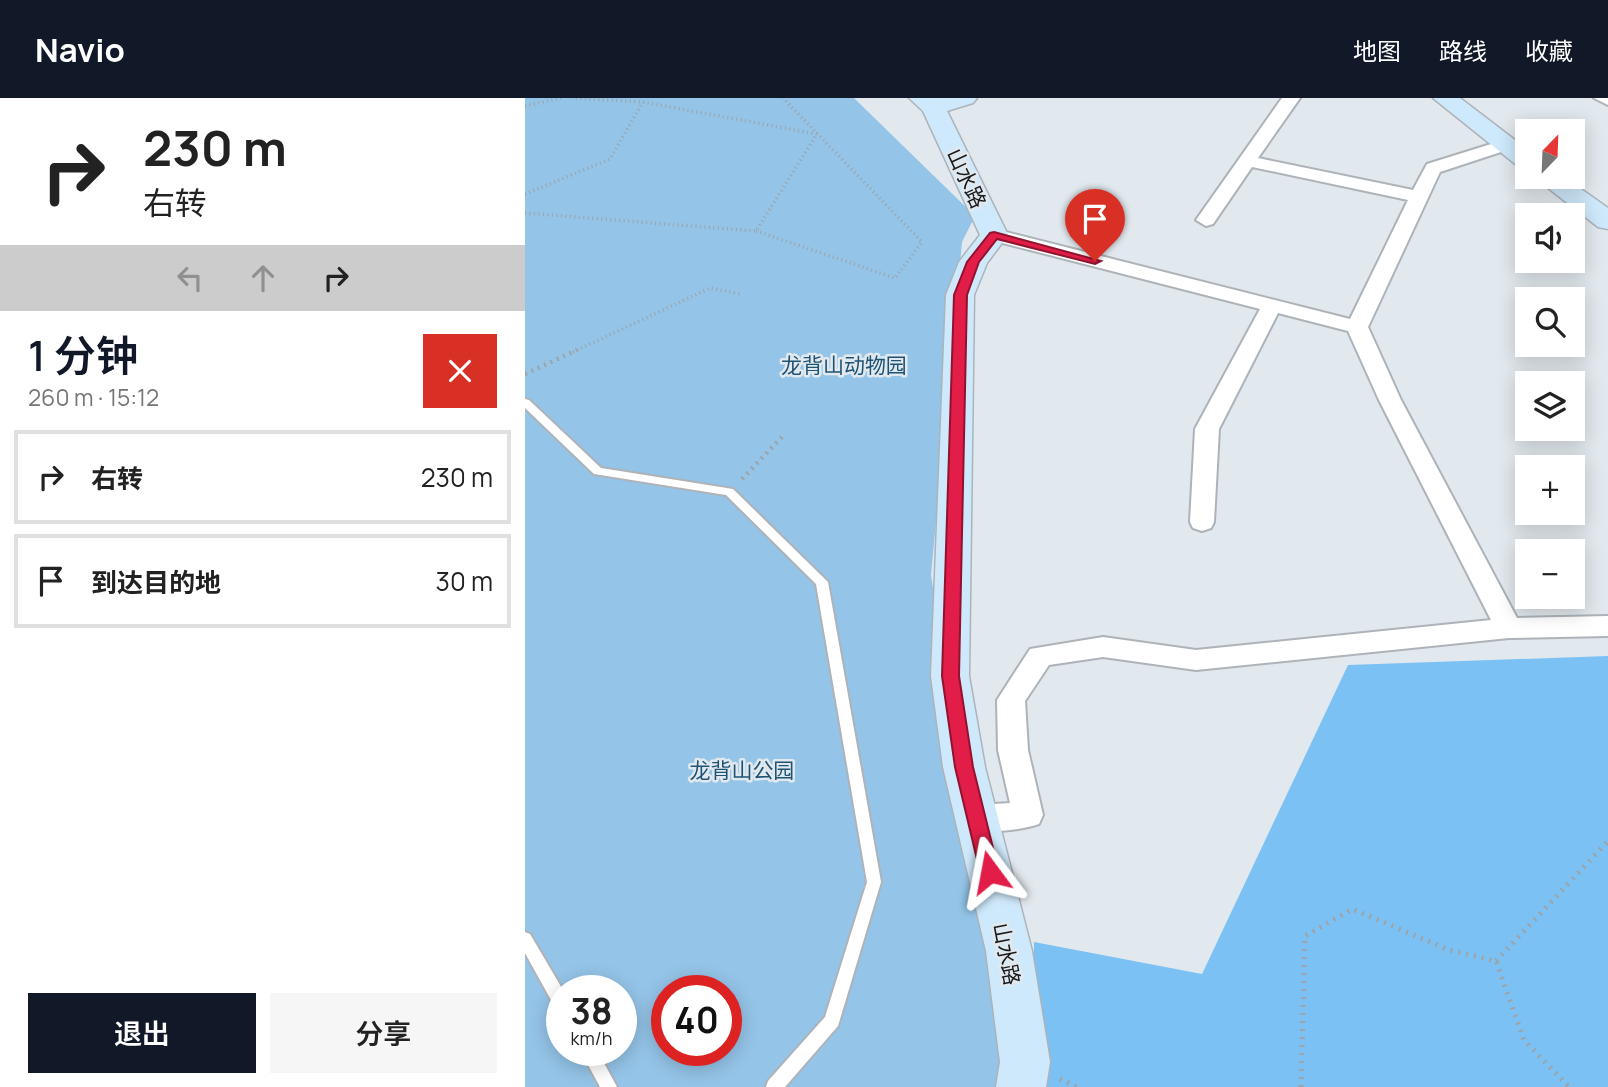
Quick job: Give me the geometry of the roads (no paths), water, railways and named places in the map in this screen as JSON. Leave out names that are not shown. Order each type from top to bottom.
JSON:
[{"type":"street","points":[[1206,220],[1291,98]]},
{"type":"street","points":[[1445,98],[1515,153]]},
{"type":"street","name":"山水路","points":[[940,101],[994,235],[973,262],[960,295],[950,676],[964,767],[1009,951],[1025,1062],[1021,1087]]},
{"type":"street","points":[[1504,145],[1433,168],[1357,327],[1390,400],[1509,628]]},
{"type":"street","points":[[1247,161],[1419,197]]},
{"type":"street","points":[[1564,189],[1608,221]]},
{"type":"street","points":[[994,235],[1357,327]]},
{"type":"street","points":[[1202,522],[1207,429],[1272,305]]},
{"type":"street","points":[[977,818],[1028,815],[1013,750],[1011,700],[1040,656],[1103,647],[1196,660],[1509,628],[1608,626]]},
{"type":"lane","points":[[525,401],[598,471],[729,492],[822,582],[874,882],[832,1021],[774,1087]]},
{"type":"lane","points":[[525,939],[546,976]]},
{"type":"lane","points":[[597,1066],[609,1087]]},
{"type":"park label","name":"龙背山动物园","points":[[844,365]]},
{"type":"park label","name":"龙背山公园","points":[[742,770]]}]
